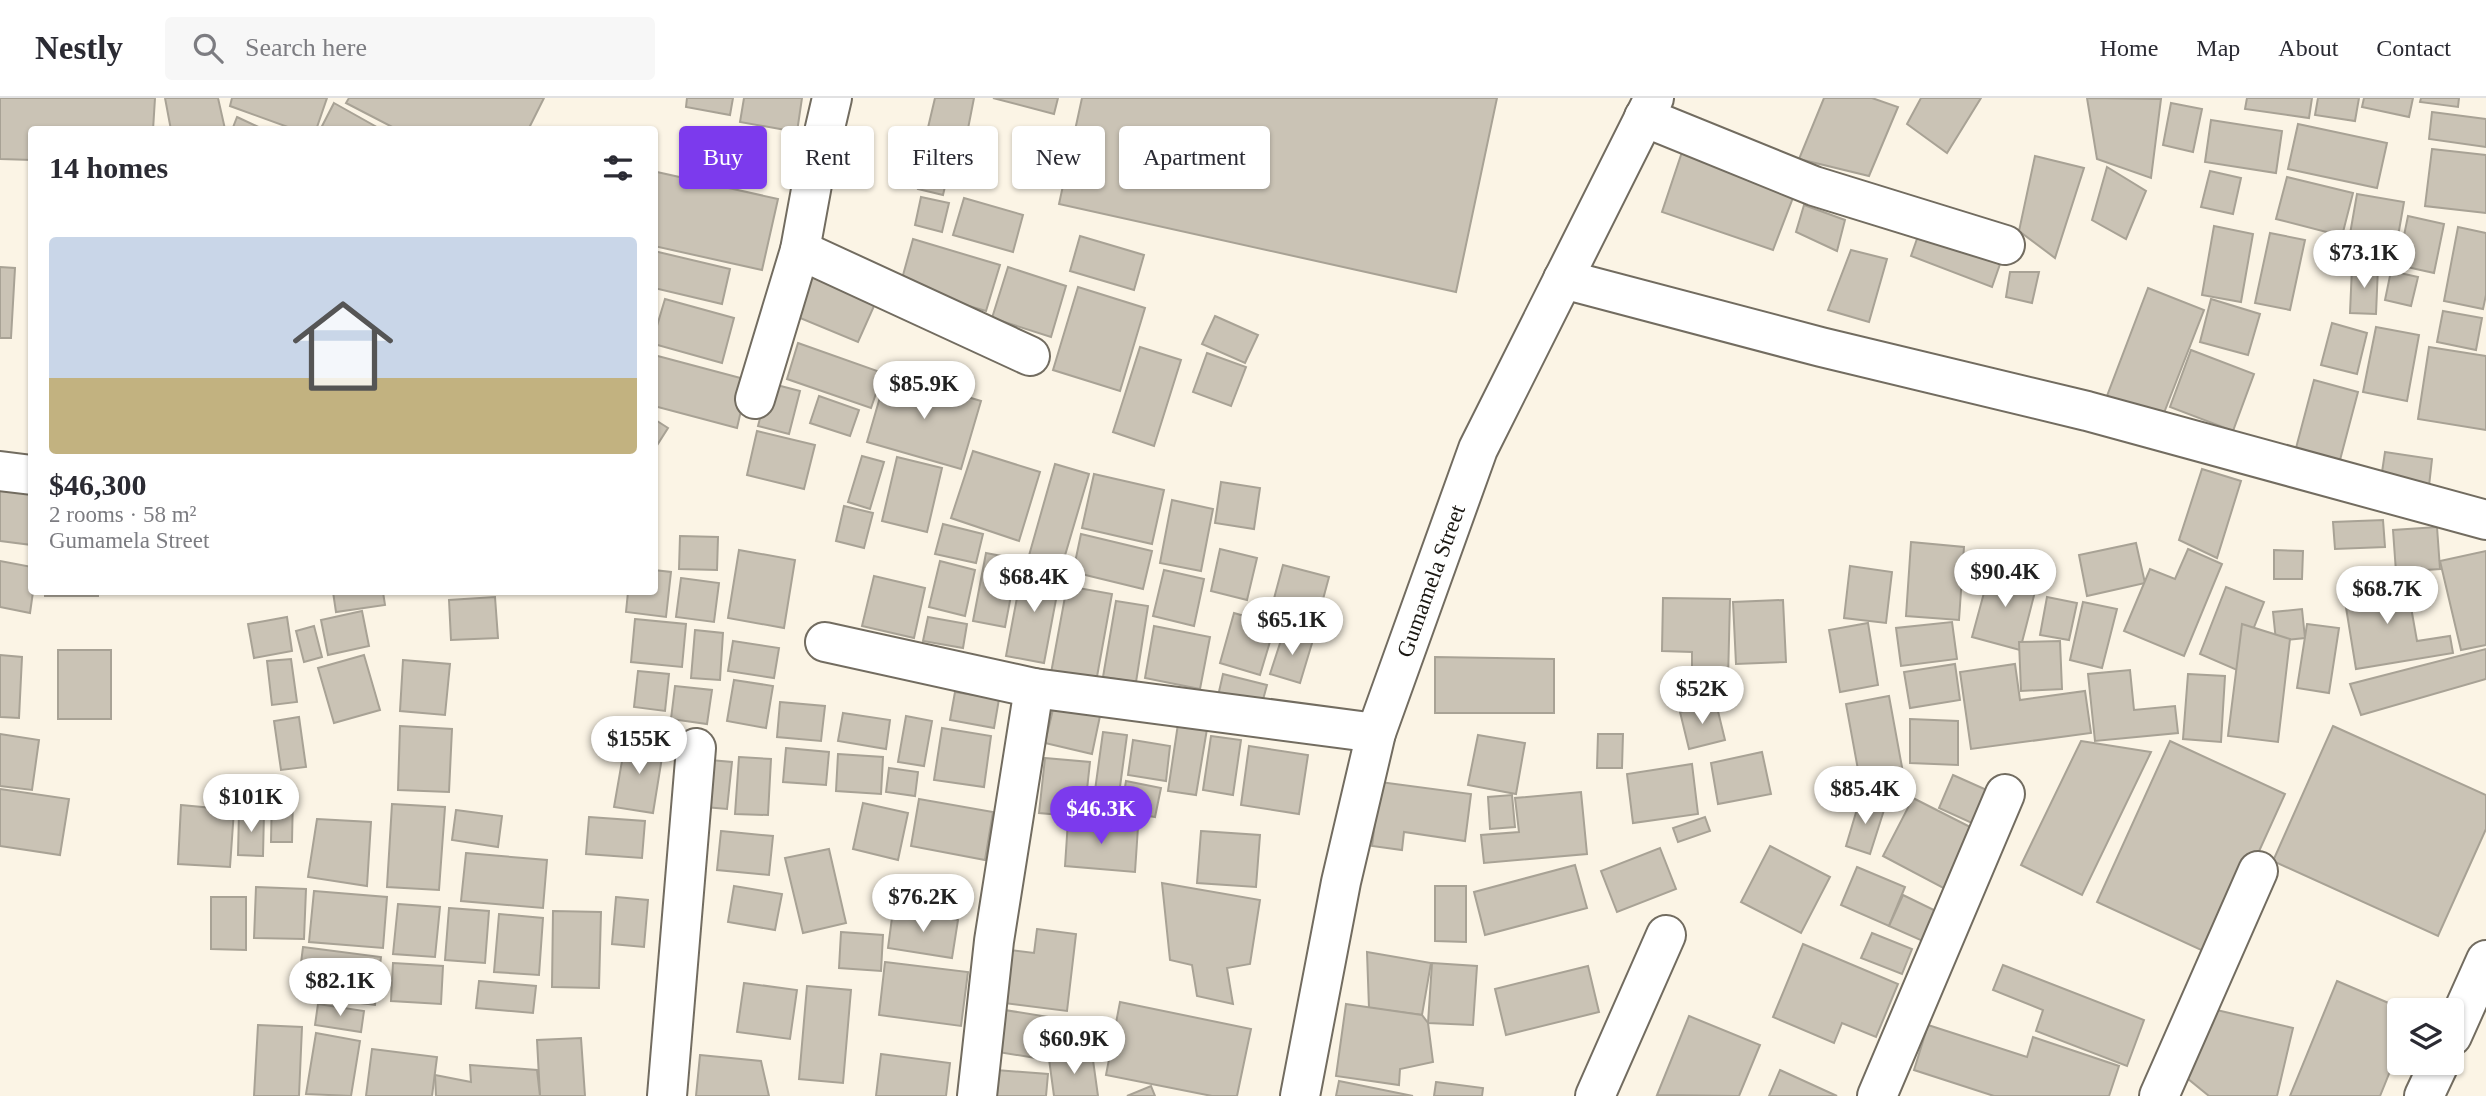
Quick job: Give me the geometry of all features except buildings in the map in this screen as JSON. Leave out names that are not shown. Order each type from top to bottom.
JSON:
[{"type":"street","points":[[755,399],[800,250],[832,98]]},
{"type":"street","points":[[1649,108],[1814,186],[2005,245]]},
{"type":"street","name":"Gumamela Street","points":[[1300,1096],[1341,882],[1376,733],[1478,449],[1649,108]]},
{"type":"street","points":[[800,250],[1030,356]]},
{"type":"street","points":[[1563,279],[1821,347],[2088,411],[2486,520]]},
{"type":"street","points":[[0,471],[28,474]]},
{"type":"street","points":[[825,642],[1034,688],[1376,733]]},
{"type":"street","points":[[977,1096],[994,941],[1034,688]]},
{"type":"street","points":[[667,1096],[696,748]]},
{"type":"street","points":[[1877,1096],[2006,794]]},
{"type":"street","points":[[2160,1096],[2258,871]]},
{"type":"street","points":[[1595,1096],[1666,935]]},
{"type":"street","points":[[2464,1010],[2485,964]]},
{"type":"street","points":[[2424,1096],[2434,1075]]}]
